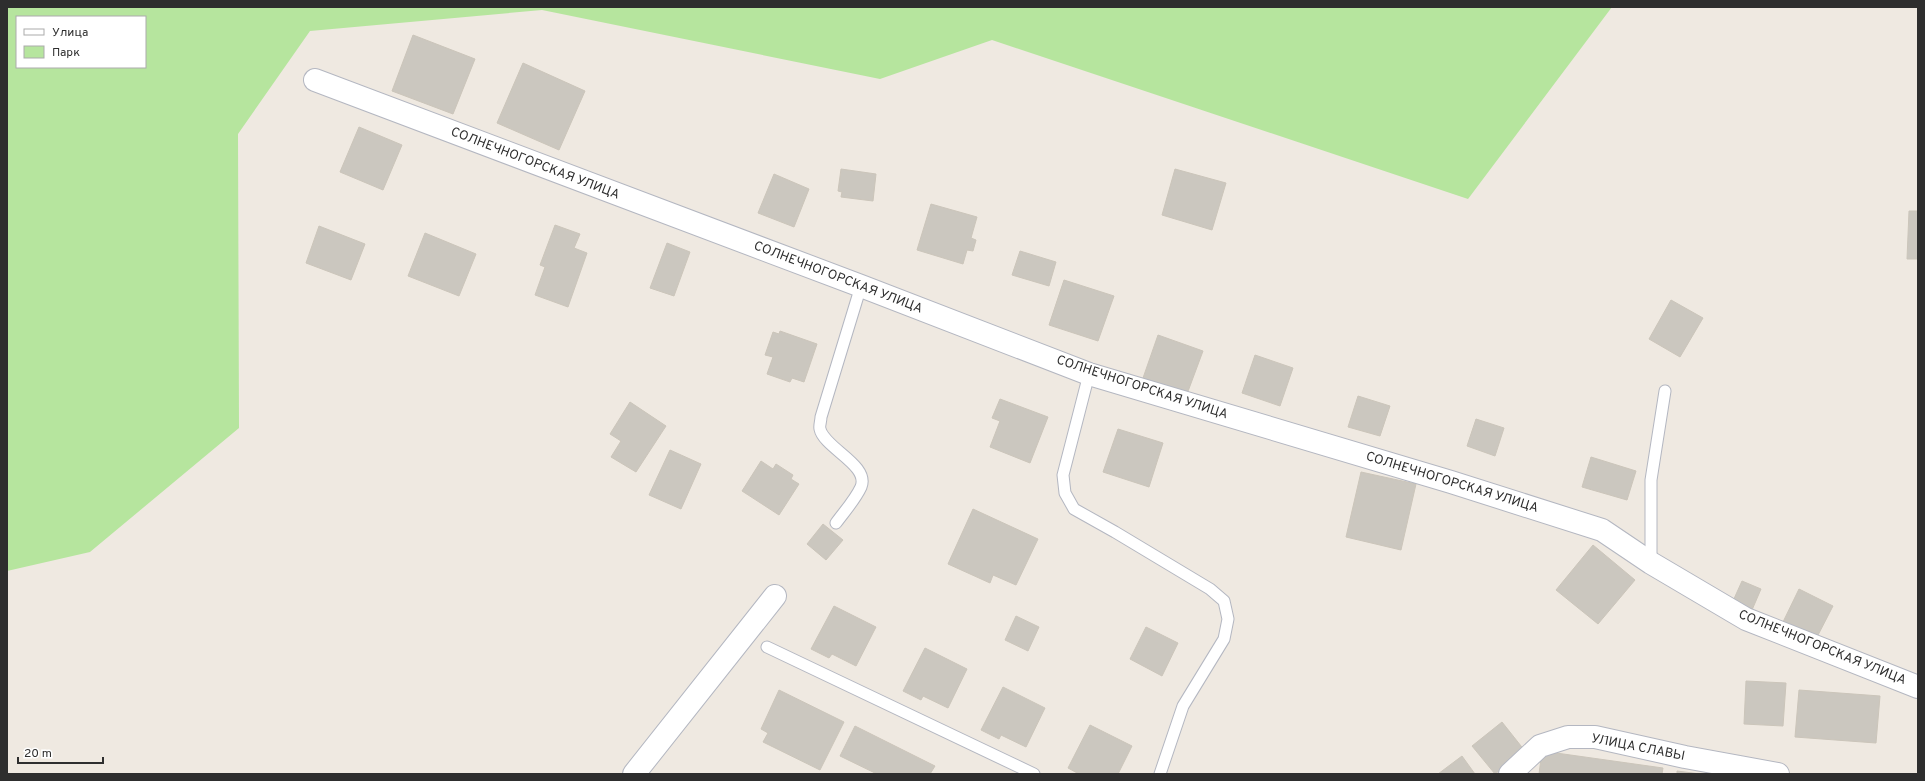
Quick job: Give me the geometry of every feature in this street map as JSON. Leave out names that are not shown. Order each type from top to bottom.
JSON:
[{"type":"street","name":"СОЛНЕЧНОГОРСКАЯ УЛИЦА","points":[[315,80],[861,286],[1089,374],[1443,480],[1602,530],[1651,563],[1746,619],[1918,687]]},
{"type":"street","points":[[634,774],[775,596]]},
{"type":"street","name":"УЛИЦА СЛАВЫ","points":[[1510,774],[1540,746],[1568,737],[1595,737],[1685,757],[1778,774]]},
{"type":"lane","points":[[836,523],[861,486],[861,477],[855,466],[829,442],[820,430],[821,417],[861,286]]},
{"type":"lane","points":[[1089,374],[1063,476],[1064,493],[1074,509],[1116,532],[1210,588],[1224,601],[1228,619],[1224,639],[1182,706],[1160,774]]},
{"type":"lane","points":[[1651,563],[1651,480],[1665,391]]},
{"type":"lane","points":[[767,647],[1034,774]]},
{"type":"green space","points":[[7,7],[1612,7],[1468,199],[992,40],[880,79],[542,10],[310,31],[238,134],[239,428],[90,552],[7,571]]},
{"type":"building","points":[[413,35],[475,59],[453,114],[392,91]]},
{"type":"building","points":[[523,63],[585,91],[559,150],[497,123]]},
{"type":"building","points":[[359,127],[402,145],[383,190],[340,172]]},
{"type":"building","points":[[841,169],[876,174],[873,201],[841,197],[842,192],[838,191]]},
{"type":"building","points":[[1175,169],[1226,183],[1212,230],[1162,215]]},
{"type":"building","points":[[774,174],[809,189],[794,227],[758,213]]},
{"type":"building","points":[[931,204],[977,217],[971,238],[976,240],[973,251],[967,250],[963,264],[917,250]]},
{"type":"building","points":[[1909,211],[1918,211],[1918,259],[1907,259]]},
{"type":"building","points":[[555,225],[580,234],[574,248],[587,253],[568,307],[535,295],[545,267],[540,265]]},
{"type":"building","points":[[319,226],[365,244],[351,280],[306,263]]},
{"type":"building","points":[[425,233],[476,254],[459,296],[408,276]]},
{"type":"building","points":[[667,243],[690,252],[674,296],[650,288]]},
{"type":"building","points":[[1020,251],[1056,262],[1049,286],[1012,275]]},
{"type":"building","points":[[1064,280],[1114,296],[1098,341],[1049,325]]},
{"type":"building","points":[[1671,300],[1703,318],[1680,357],[1649,339]]},
{"type":"building","points":[[780,331],[817,344],[804,382],[792,378],[790,382],[767,374],[773,357],[765,355],[773,332],[779,334]]},
{"type":"building","points":[[1158,335],[1203,351],[1187,394],[1143,378]]},
{"type":"building","points":[[1255,355],[1293,368],[1280,406],[1242,393]]},
{"type":"building","points":[[1358,396],[1390,406],[1380,436],[1348,427]]},
{"type":"building","points":[[1000,399],[1048,417],[1030,463],[990,447],[1000,421],[992,418]]},
{"type":"building","points":[[630,402],[666,426],[636,472],[611,457],[621,441],[610,434]]},
{"type":"building","points":[[1476,419],[1504,428],[1495,456],[1467,446]]},
{"type":"building","points":[[1118,429],[1163,443],[1149,487],[1103,472]]},
{"type":"building","points":[[670,450],[701,464],[681,509],[649,495]]},
{"type":"building","points":[[1591,457],[1636,471],[1627,500],[1582,487]]},
{"type":"building","points":[[761,461],[773,469],[776,464],[793,475],[791,479],[799,484],[779,515],[742,491]]},
{"type":"building","points":[[1361,472],[1416,484],[1401,550],[1346,537]]},
{"type":"building","points":[[973,509],[1038,539],[1016,585],[993,575],[990,583],[948,564]]},
{"type":"building","points":[[823,524],[843,540],[826,560],[807,544]]},
{"type":"building","points":[[1593,545],[1635,580],[1598,624],[1556,590]]},
{"type":"building","points":[[1742,581],[1761,589],[1752,610],[1733,601]]},
{"type":"building","points":[[1799,589],[1833,606],[1816,639],[1783,622]]},
{"type":"building","points":[[834,606],[876,627],[856,666],[832,654],[829,658],[811,649]]},
{"type":"building","points":[[1016,616],[1039,627],[1028,651],[1005,640]]},
{"type":"building","points":[[1146,627],[1178,643],[1162,676],[1130,659]]},
{"type":"building","points":[[925,648],[967,669],[948,708],[923,696],[921,700],[903,691]]},
{"type":"building","points":[[1746,681],[1786,683],[1783,726],[1744,724]]},
{"type":"building","points":[[1003,687],[1045,708],[1026,747],[1001,735],[999,739],[981,730]]},
{"type":"building","points":[[779,690],[844,722],[820,770],[763,742],[768,733],[761,729]]},
{"type":"building","points":[[1799,690],[1880,696],[1876,743],[1795,737]]},
{"type":"building","points":[[1502,722],[1525,751],[1495,774],[1472,746]]},
{"type":"building","points":[[1090,725],[1132,746],[1118,774],[1079,774],[1068,768]]},
{"type":"building","points":[[855,726],[935,766],[930,774],[877,774],[840,756]]},
{"type":"building","points":[[1542,751],[1663,768],[1662,774],[1539,774]]},
{"type":"building","points":[[1462,756],[1475,774],[1438,774]]},
{"type":"building","points":[[1677,771],[1700,774],[1677,774]]}]
